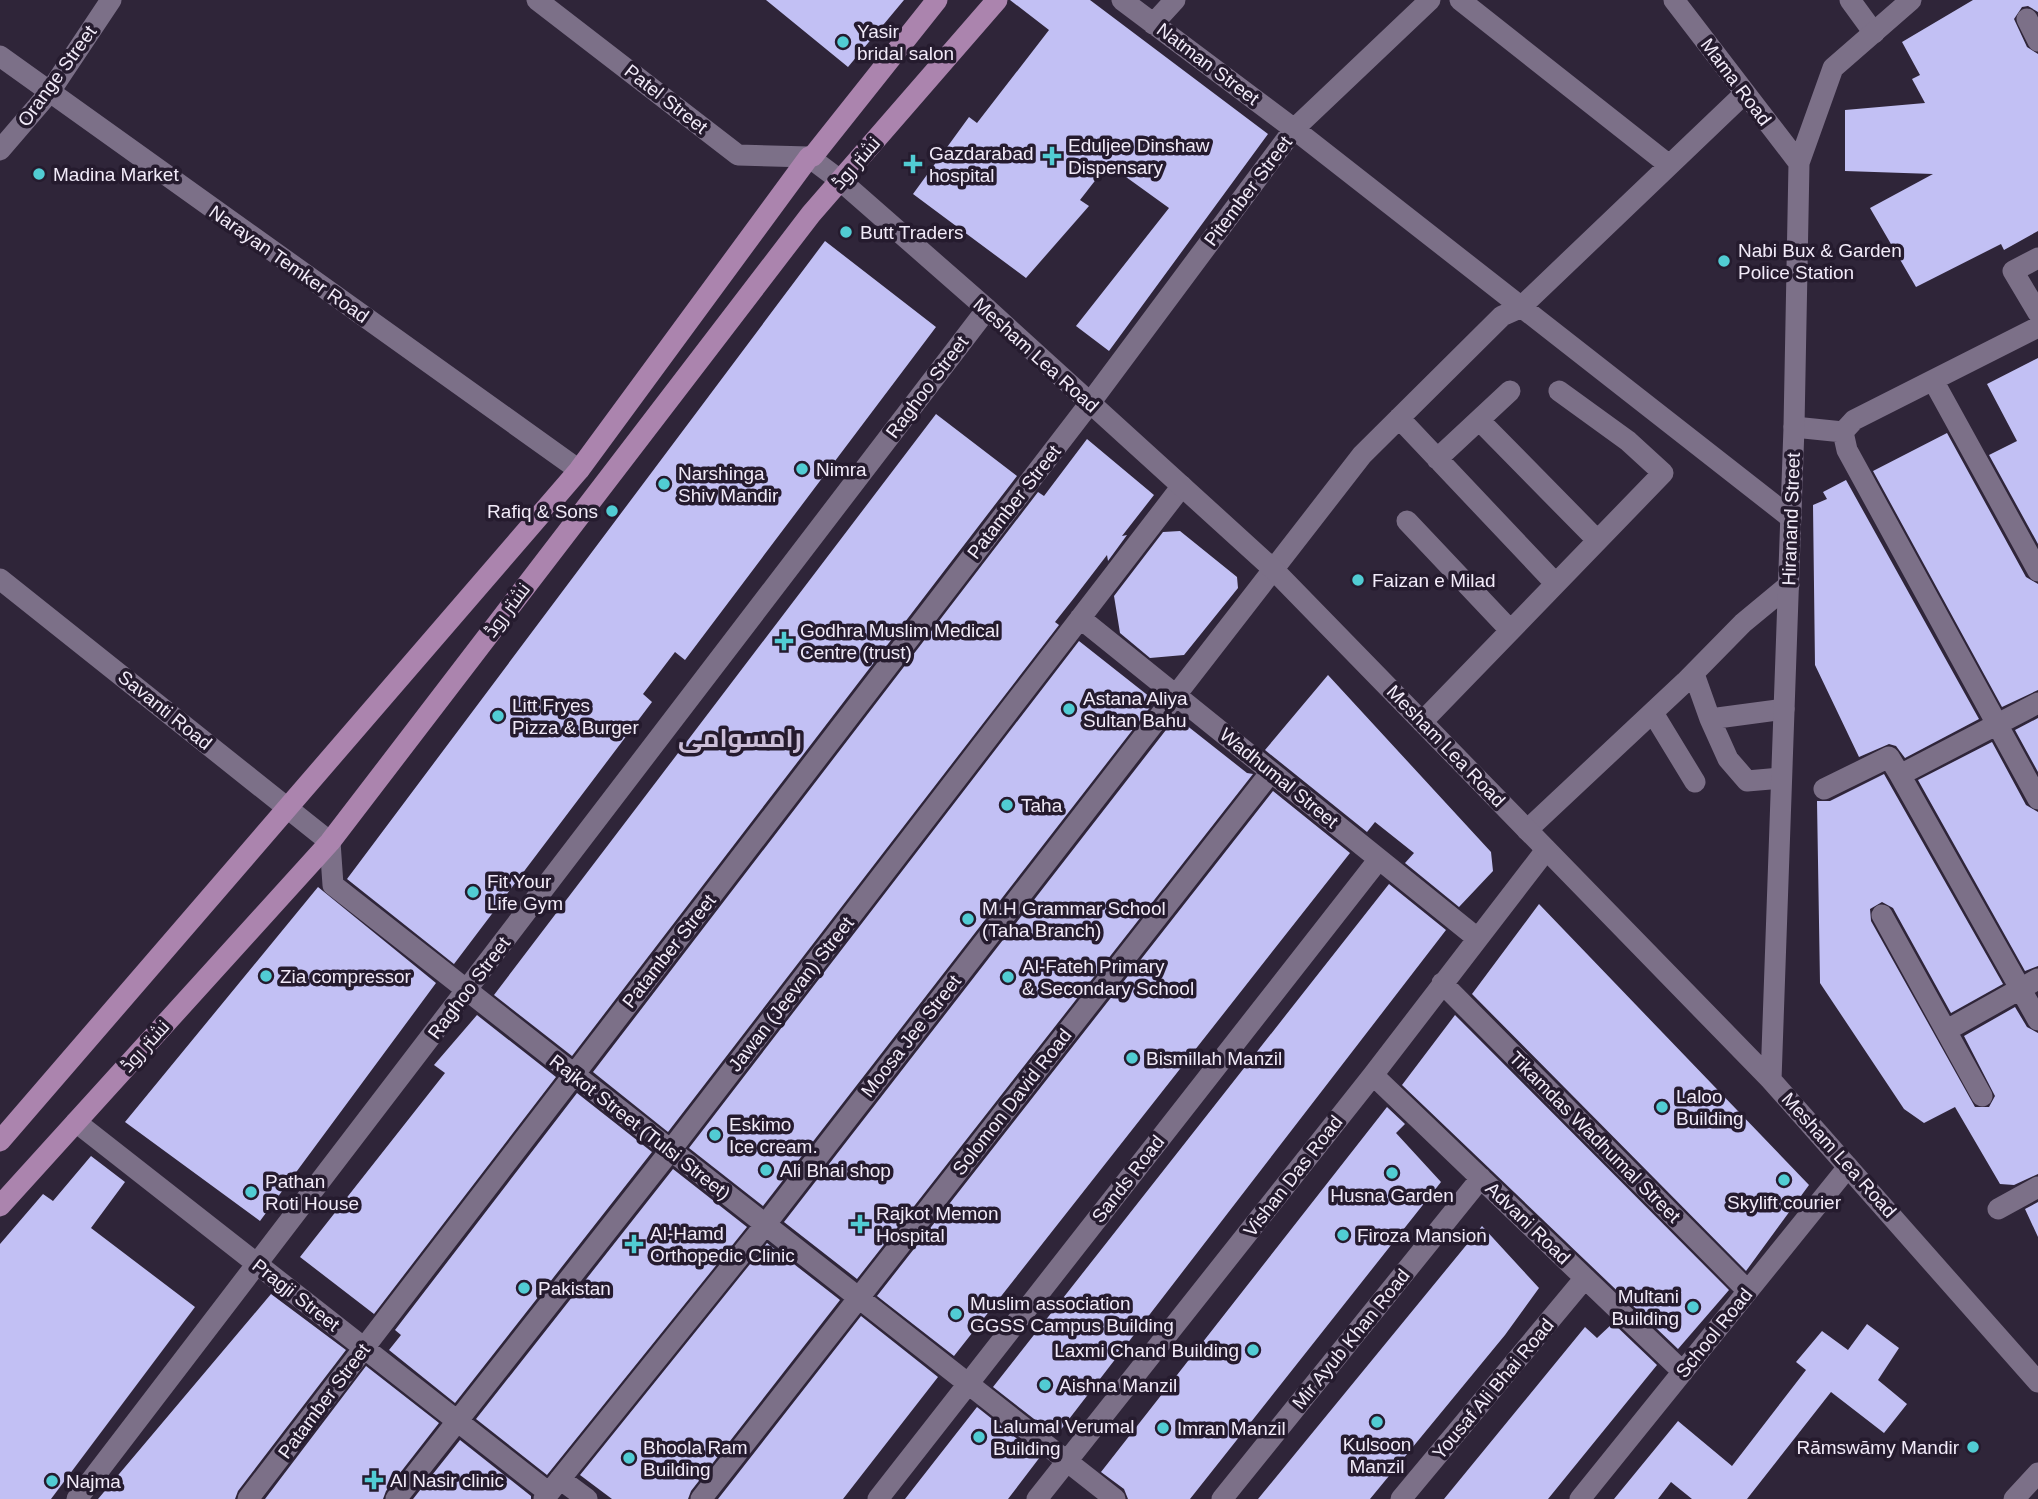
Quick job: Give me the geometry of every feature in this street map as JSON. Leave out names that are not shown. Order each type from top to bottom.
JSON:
[{"type":"main road","name":"نشتر روڈ","points":[[0,1141],[579,470],[809,157],[813,156],[937,0]]},
{"type":"main road","name":"نشتر روڈ","points":[[0,1206],[330,842],[811,214],[997,0]]},
{"type":"street","name":"Orange Street","points":[[0,150],[49,93],[111,0]]},
{"type":"street","name":"Patel Street","points":[[537,0],[738,155],[809,157]]},
{"type":"street","name":"Natman Street","points":[[1122,0],[1294,129],[1791,518]]},
{"type":"street","points":[[1153,24],[1175,0]]},
{"type":"street","name":"Pitember Street","points":[[1090,403],[1294,129],[1430,0]]},
{"type":"street","points":[[1460,0],[1669,165]]},
{"type":"street","name":"Mama Road","points":[[1674,0],[1799,163]]},
{"type":"street","points":[[1850,0],[1874,33]]},
{"type":"street","name":"Hiranand Street","points":[[1771,1080],[1794,427],[1799,163],[1833,68],[1911,0]]},
{"type":"street","points":[[2026,19],[2038,41]]},
{"type":"street","name":"Narayan Temker Road","points":[[0,55],[49,93],[579,470]]},
{"type":"street","name":"Moosa Jee Street","points":[[551,1490],[765,1225],[1362,455],[1503,316],[1521,308],[1744,94]]},
{"type":"street","name":"Mesham Lea Road","points":[[809,157],[841,181],[987,309],[1273,569],[1771,1080],[2038,1382]]},
{"type":"street","points":[[2038,258],[2013,271],[2038,313]]},
{"type":"street","name":"Raghoo Street","points":[[77,1499],[987,309]]},
{"type":"street","points":[[1843,432],[1854,420],[1934,382],[2038,327]]},
{"type":"street","points":[[1934,382],[2038,571]]},
{"type":"street","points":[[1437,459],[1510,391]]},
{"type":"street","points":[[1422,722],[1663,473],[1628,441],[1559,391]]},
{"type":"street","name":"Patamber Street","points":[[248,1499],[1090,403]]},
{"type":"street","points":[[1399,418],[1555,583]]},
{"type":"street","points":[[1479,420],[1597,540]]},
{"type":"street","points":[[1794,427],[1843,432]]},
{"type":"street","points":[[1843,432],[1847,450],[2038,799]]},
{"type":"street","name":"Jawan (Jeevan) Street","points":[[396,1499],[670,1151],[1182,486]]},
{"type":"street","points":[[1407,521],[1510,630]]},
{"type":"street","name":"Savanti Road","points":[[0,579],[330,842]]},
{"type":"street","points":[[1527,830],[1694,674],[1743,623],[1788,585]]},
{"type":"street","name":"Wadhumal Street","points":[[1080,618],[1477,938]]},
{"type":"street","points":[[1694,674],[1728,759],[1747,781],[1781,778]]},
{"type":"street","points":[[1900,775],[2038,703]]},
{"type":"street","points":[[1710,719],[1784,709]]},
{"type":"street","points":[[1653,713],[1695,782]]},
{"type":"street","points":[[1824,789],[1889,757],[2029,984],[2038,1020]]},
{"type":"street","name":"Solomon David Road","points":[[701,1499],[1271,772]]},
{"type":"street","name":"Rajkot Street (Tulsi Street)","points":[[330,842],[332,885],[1115,1499]]},
{"type":"street","name":"Vishan Das Road","points":[[1037,1499],[1373,1075],[1546,850]]},
{"type":"street","name":"Sands Road","points":[[878,1499],[1379,859]]},
{"type":"street","points":[[1882,915],[1982,1096]]},
{"type":"street","name":"Tikamdas Wadhumal Street","points":[[1442,983],[1748,1291]]},
{"type":"street","points":[[1947,1030],[2029,984]]},
{"type":"street","name":"Advani Road","points":[[1373,1075],[1683,1372]]},
{"type":"street","name":"Pragji Street","points":[[76,1122],[457,1422],[551,1490],[587,1499]]},
{"type":"street","name":"School Road","points":[[1580,1499],[1848,1167]]},
{"type":"street","name":"Mir Ayub Khan Road","points":[[1222,1499],[1481,1178]]},
{"type":"street","points":[[1998,1209],[2038,1187]]},
{"type":"street","name":"Yousaf Ali Bhai Road","points":[[1401,1499],[1586,1278]]},
{"type":"street","points":[[2014,1499],[2038,1473]]},
{"type":"building","points":[[766,0],[904,0],[848,67]]},
{"type":"building","points":[[1010,0],[1090,0],[1268,134],[1109,351],[1076,326],[1169,208],[1108,164],[1080,200],[1089,206],[1026,278],[913,194],[969,117],[977,123],[1049,30]]},
{"type":"building","points":[[1973,0],[2038,0],[2038,12],[2028,6],[2022,7],[2014,19],[2027,47],[2038,54],[2038,231],[2004,250],[2001,244],[1916,287],[1870,208],[1933,174],[1845,171],[1845,110],[1925,103],[1912,79],[1920,75],[1902,42]]},
{"type":"building","points":[[825,241],[936,327],[685,660],[675,652],[643,694],[652,702],[454,964],[347,879]]},
{"type":"building","points":[[2038,358],[2038,544],[1989,455],[2017,441],[1987,384]]},
{"type":"building","points":[[936,414],[1017,476],[572,1056],[494,995]]},
{"type":"building","points":[[1947,433],[2026,577],[2038,584],[2038,690],[2002,707],[1873,471]]},
{"type":"building","points":[[1087,439],[1154,495],[1122,536],[1127,535],[1108,561],[1107,555],[1055,622],[1059,625],[668,1132],[593,1072],[1038,492],[1044,496]]},
{"type":"building","points":[[1846,480],[1979,719],[1905,758],[1896,746],[1889,744],[1859,757],[1815,665],[1813,505],[1827,499],[1823,492]]},
{"type":"building","points":[[1180,531],[1237,577],[1238,588],[1184,655],[1150,658],[1120,633],[1114,596],[1163,532]]},
{"type":"building","points":[[1079,641],[1155,701],[763,1206],[689,1148]]},
{"type":"building","points":[[1328,675],[1491,852],[1493,871],[1459,907],[1405,863],[1414,853],[1375,822],[1367,832],[1265,750]]},
{"type":"building","points":[[1176,717],[1247,773],[1253,774],[857,1279],[784,1222]]},
{"type":"building","points":[[2038,718],[2038,772],[2015,730]]},
{"type":"building","points":[[1992,742],[2026,805],[2038,812],[2038,966],[2025,971],[1918,780]]},
{"type":"building","points":[[1884,774],[2003,984],[1951,1013],[1893,908],[1882,902],[1870,909],[1871,921],[1975,1107],[1989,1107],[1995,1096],[1964,1036],[2015,1007],[2027,1027],[2038,1033],[2038,1174],[2014,1185],[2000,1184],[1955,1107],[1924,1123],[1904,1109],[1820,983],[1817,801],[1830,801]]},
{"type":"building","points":[[1273,791],[1350,853],[954,1356],[877,1296]]},
{"type":"building","points":[[1389,884],[1446,930],[1056,1436],[993,1387]]},
{"type":"building","points":[[318,887],[436,983],[260,1221],[125,1122]]},
{"type":"building","points":[[1539,904],[1809,1185],[1746,1271],[1472,994]]},
{"type":"building","points":[[477,1015],[556,1077],[374,1314],[300,1257],[445,1073],[434,1065]]},
{"type":"building","points":[[1455,1015],[1729,1290],[1678,1349],[1402,1085]]},
{"type":"building","points":[[577,1093],[652,1152],[455,1403],[389,1350],[401,1335],[395,1330]]},
{"type":"building","points":[[1387,1107],[1405,1124],[1396,1133],[1441,1182],[1190,1499],[1128,1499],[1124,1489],[1101,1472]]},
{"type":"building","points":[[91,1156],[125,1182],[91,1228],[195,1307],[51,1499],[0,1499],[0,1244],[43,1194],[53,1201]]},
{"type":"building","points":[[673,1169],[747,1227],[547,1475],[476,1419]]},
{"type":"building","points":[[2038,1202],[2038,1237],[2025,1209]]},
{"type":"building","points":[[1482,1226],[1539,1288],[1505,1335],[1370,1499],[1258,1499]]},
{"type":"building","points":[[767,1243],[840,1300],[691,1491],[688,1499],[612,1499],[580,1475]]},
{"type":"building","points":[[271,1294],[346,1350],[238,1491],[235,1499],[98,1499]]},
{"type":"building","points":[[861,1316],[938,1377],[843,1499],[718,1499]]},
{"type":"building","points":[[1613,1323],[1657,1365],[1548,1499],[1444,1499],[1585,1327],[1597,1338]]},
{"type":"building","points":[[1867,1324],[1899,1348],[1878,1380],[1907,1404],[1884,1433],[1831,1392],[1747,1499],[1692,1499],[1671,1482],[1658,1499],[1614,1499],[1678,1421],[1732,1466],[1806,1370],[1796,1362],[1822,1331],[1848,1350]]},
{"type":"building","points":[[366,1366],[439,1423],[386,1491],[383,1499],[265,1499]]},
{"type":"building","name":"Lalumal Verumal Building","points":[[977,1407],[1040,1457],[1008,1499],[905,1499]]},
{"type":"building","points":[[460,1440],[531,1496],[531,1499],[413,1499]]},
{"type":"place","name":"Yasir bridal salon","points":[[843,42]]},
{"type":"place","name":"Eduljee Dinshaw Dispensary","points":[[1052,156]]},
{"type":"place","name":"Gazdarabad hospital","points":[[913,164]]},
{"type":"place","name":"Madina Market","points":[[39,174]]},
{"type":"place","name":"Butt Traders","points":[[846,232]]},
{"type":"place","name":"Nabi Bux & Garden Police Station","points":[[1724,261]]},
{"type":"place","name":"Nimra","points":[[802,469]]},
{"type":"place","name":"Narshinga Shiv Mandir","points":[[664,484]]},
{"type":"place","name":"Rafiq & Sons","points":[[612,511]]},
{"type":"place","name":"Faizan e Milad","points":[[1358,580]]},
{"type":"place","name":"Godhra Muslim Medical Centre (trust)","points":[[784,641]]},
{"type":"place","name":"Astana Aliya Sultan Bahu","points":[[1069,709]]},
{"type":"place","name":"Litt Fryes Pizza & Burger","points":[[498,716]]},
{"type":"place","name":"Taha","points":[[1007,805]]},
{"type":"place","name":"Fit Your Life Gym","points":[[473,892]]},
{"type":"place","name":"M.H Grammar School (Taha Branch)","points":[[968,919]]},
{"type":"place","name":"Zia compressor","points":[[266,976]]},
{"type":"place","name":"Al-Fateh Primary & Secondary School","points":[[1008,977]]},
{"type":"place","name":"Bismillah Manzil","points":[[1132,1058]]},
{"type":"place","name":"Laloo Building","points":[[1662,1107]]},
{"type":"place","name":"Eskimo Ice cream.","points":[[715,1135]]},
{"type":"place","name":"Ali Bhai shop","points":[[766,1170]]},
{"type":"place","name":"Husna Garden","points":[[1392,1173]]},
{"type":"place","name":"Skylift courier","points":[[1784,1180]]},
{"type":"place","name":"Pathan Roti House","points":[[251,1192]]},
{"type":"place","name":"Rajkot Memon Hospital","points":[[860,1224]]},
{"type":"place","name":"Firoza Mansion","points":[[1343,1235]]},
{"type":"place","name":"Al-Hamd Orthopedic Clinic","points":[[634,1244]]},
{"type":"place","name":"Pakistan","points":[[524,1288]]},
{"type":"place","name":"Multani Building","points":[[1693,1307]]},
{"type":"place","name":"Muslim association GGSS Campus Building","points":[[956,1314]]},
{"type":"place","name":"Laxmi Chand Building","points":[[1253,1350]]},
{"type":"place","name":"Aishna Manzil","points":[[1045,1385]]},
{"type":"place","name":"Kulsoon Manzil","points":[[1377,1422]]},
{"type":"place","name":"Imran Manzil","points":[[1163,1428]]},
{"type":"place","name":"Lalumal Verumal Building","points":[[979,1437]]},
{"type":"place","name":"Rāmswāmy Mandir","points":[[1973,1447]]},
{"type":"place","name":"Bhoola Ram Building","points":[[629,1458]]},
{"type":"place","name":"Al Nasir clinic","points":[[374,1480]]},
{"type":"place","name":"Najma","points":[[52,1481]]},
{"type":"district","name":"رامسوامی","points":[[740,738]]}]
